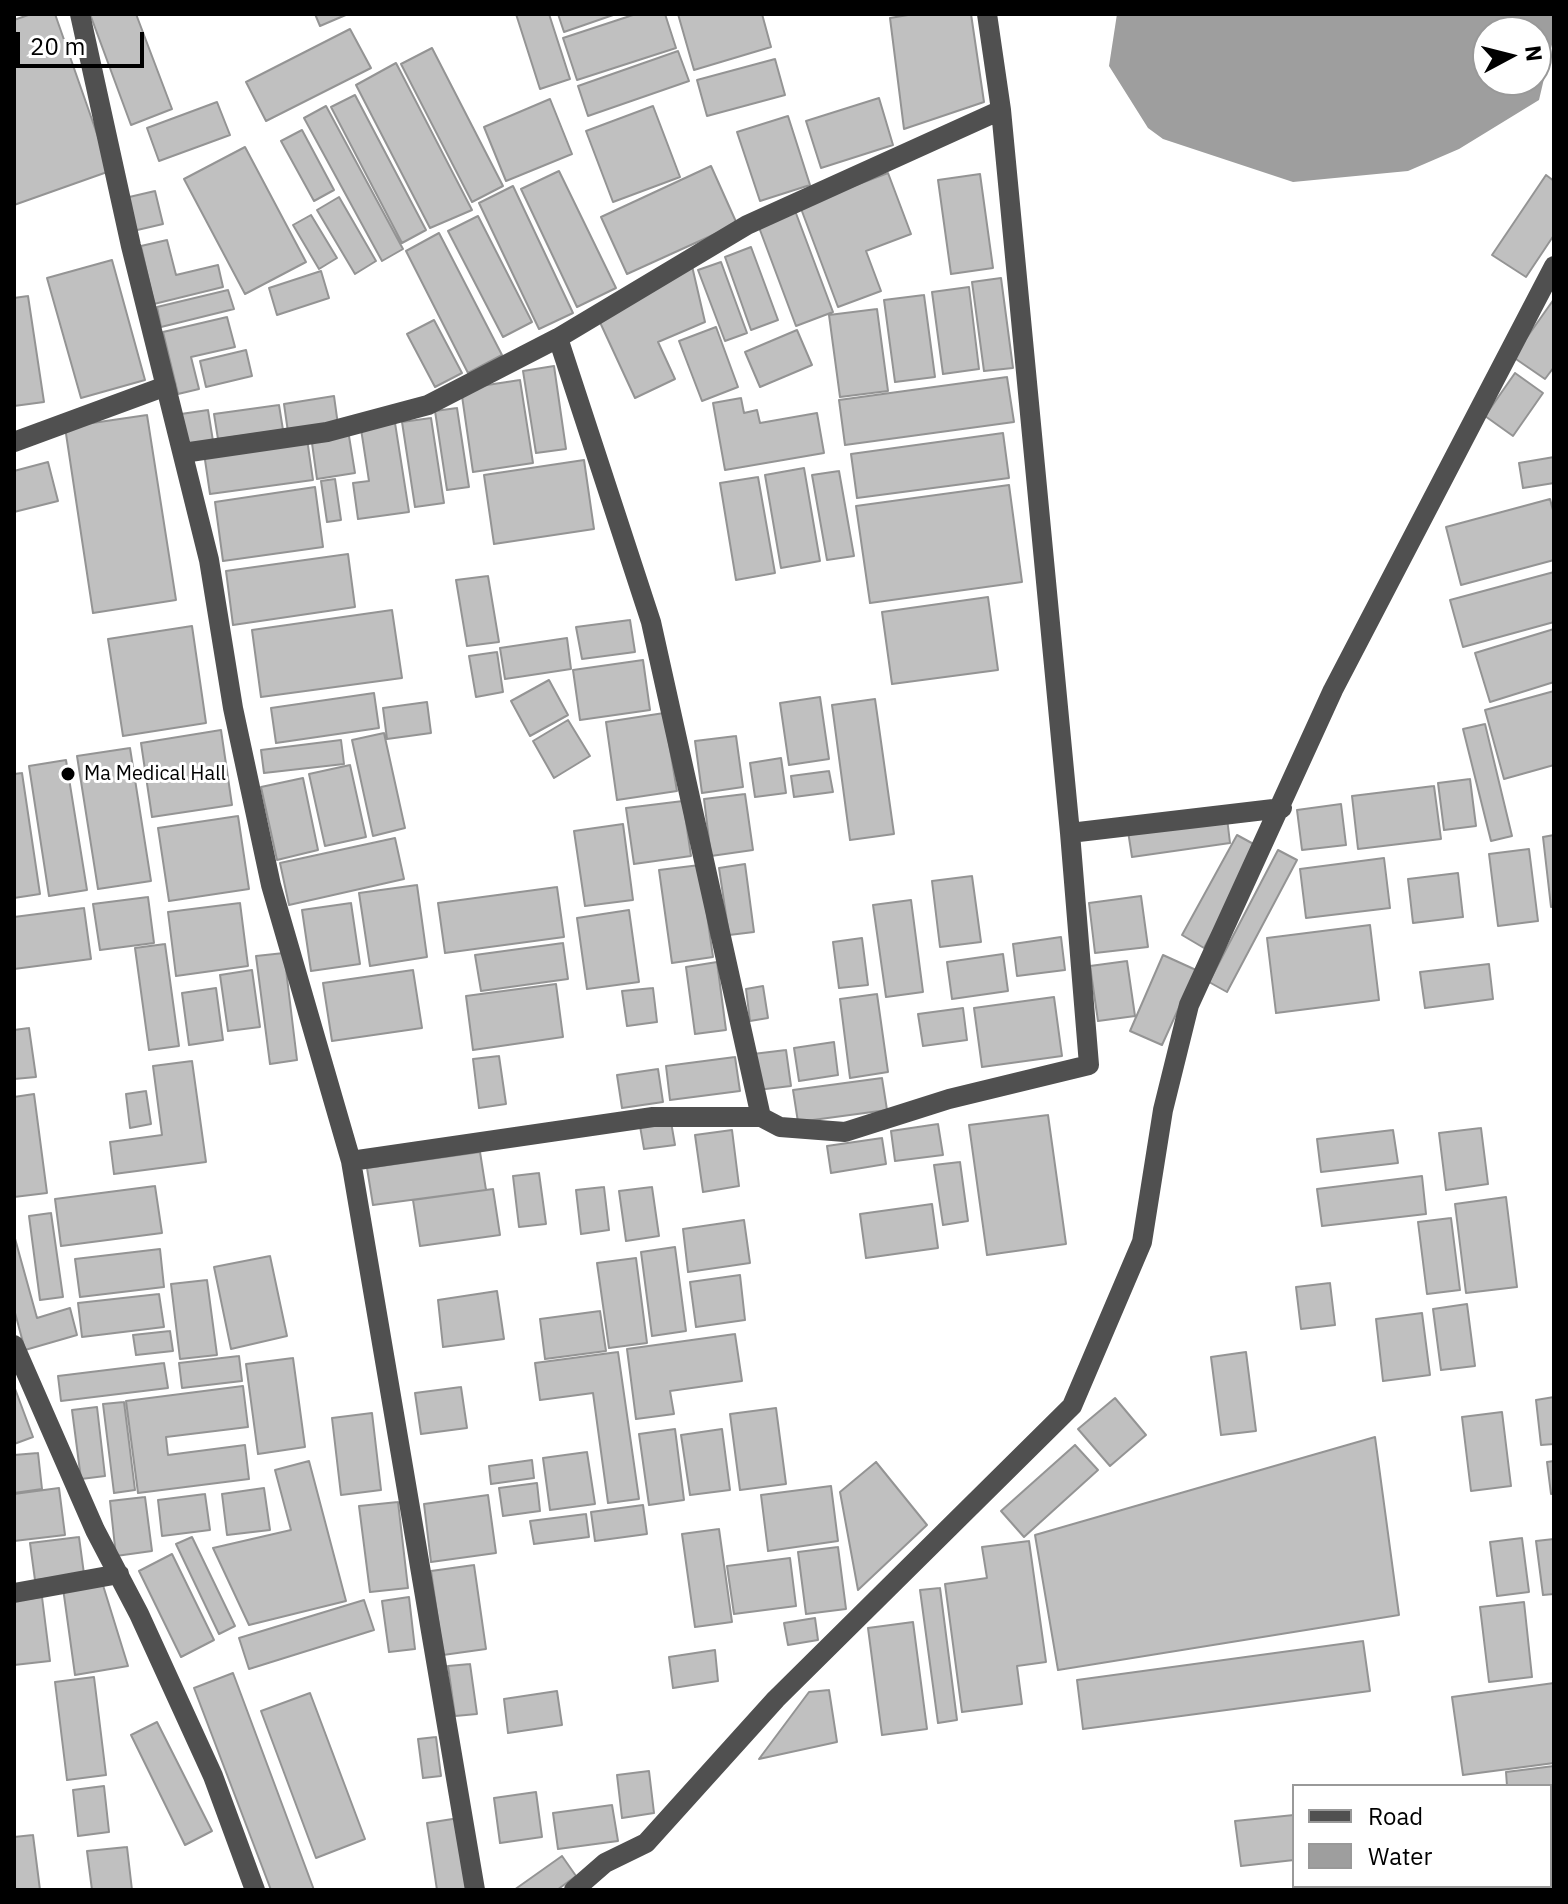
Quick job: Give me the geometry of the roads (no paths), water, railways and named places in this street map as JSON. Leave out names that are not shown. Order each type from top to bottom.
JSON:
[{"type":"street","points":[[80,14],[209,560],[233,708],[271,885],[351,1161],[412,1536],[475,1890]]},
{"type":"street","points":[[351,1161],[653,1117],[761,1117],[780,1127],[845,1132],[949,1099],[1089,1065],[1001,110],[987,14]]},
{"type":"street","points":[[183,453],[327,432],[428,405],[558,338],[747,225],[1001,110]]},
{"type":"street","points":[[574,1890],[605,1863],[646,1843],[776,1699],[1072,1406],[1142,1242],[1163,1110],[1189,1005],[1282,808],[1333,690],[1554,266]]},
{"type":"street","points":[[558,338],[651,622],[761,1117]]},
{"type":"street","points":[[14,442],[166,386]]},
{"type":"street","points":[[1070,833],[1282,808]]},
{"type":"street","points":[[14,1345],[213,1776],[255,1890]]},
{"type":"street","points":[[14,1593],[119,1574]]},
{"type":"water","points":[[1117,14],[1554,14],[1552,45],[1552,16],[1472,16],[1472,96],[1540,96],[1539,100],[1459,149],[1408,171],[1293,182],[1163,139],[1148,128],[1109,66]]},
{"type":"place","name":"Ma Medical Hall","points":[[68,774]]}]
